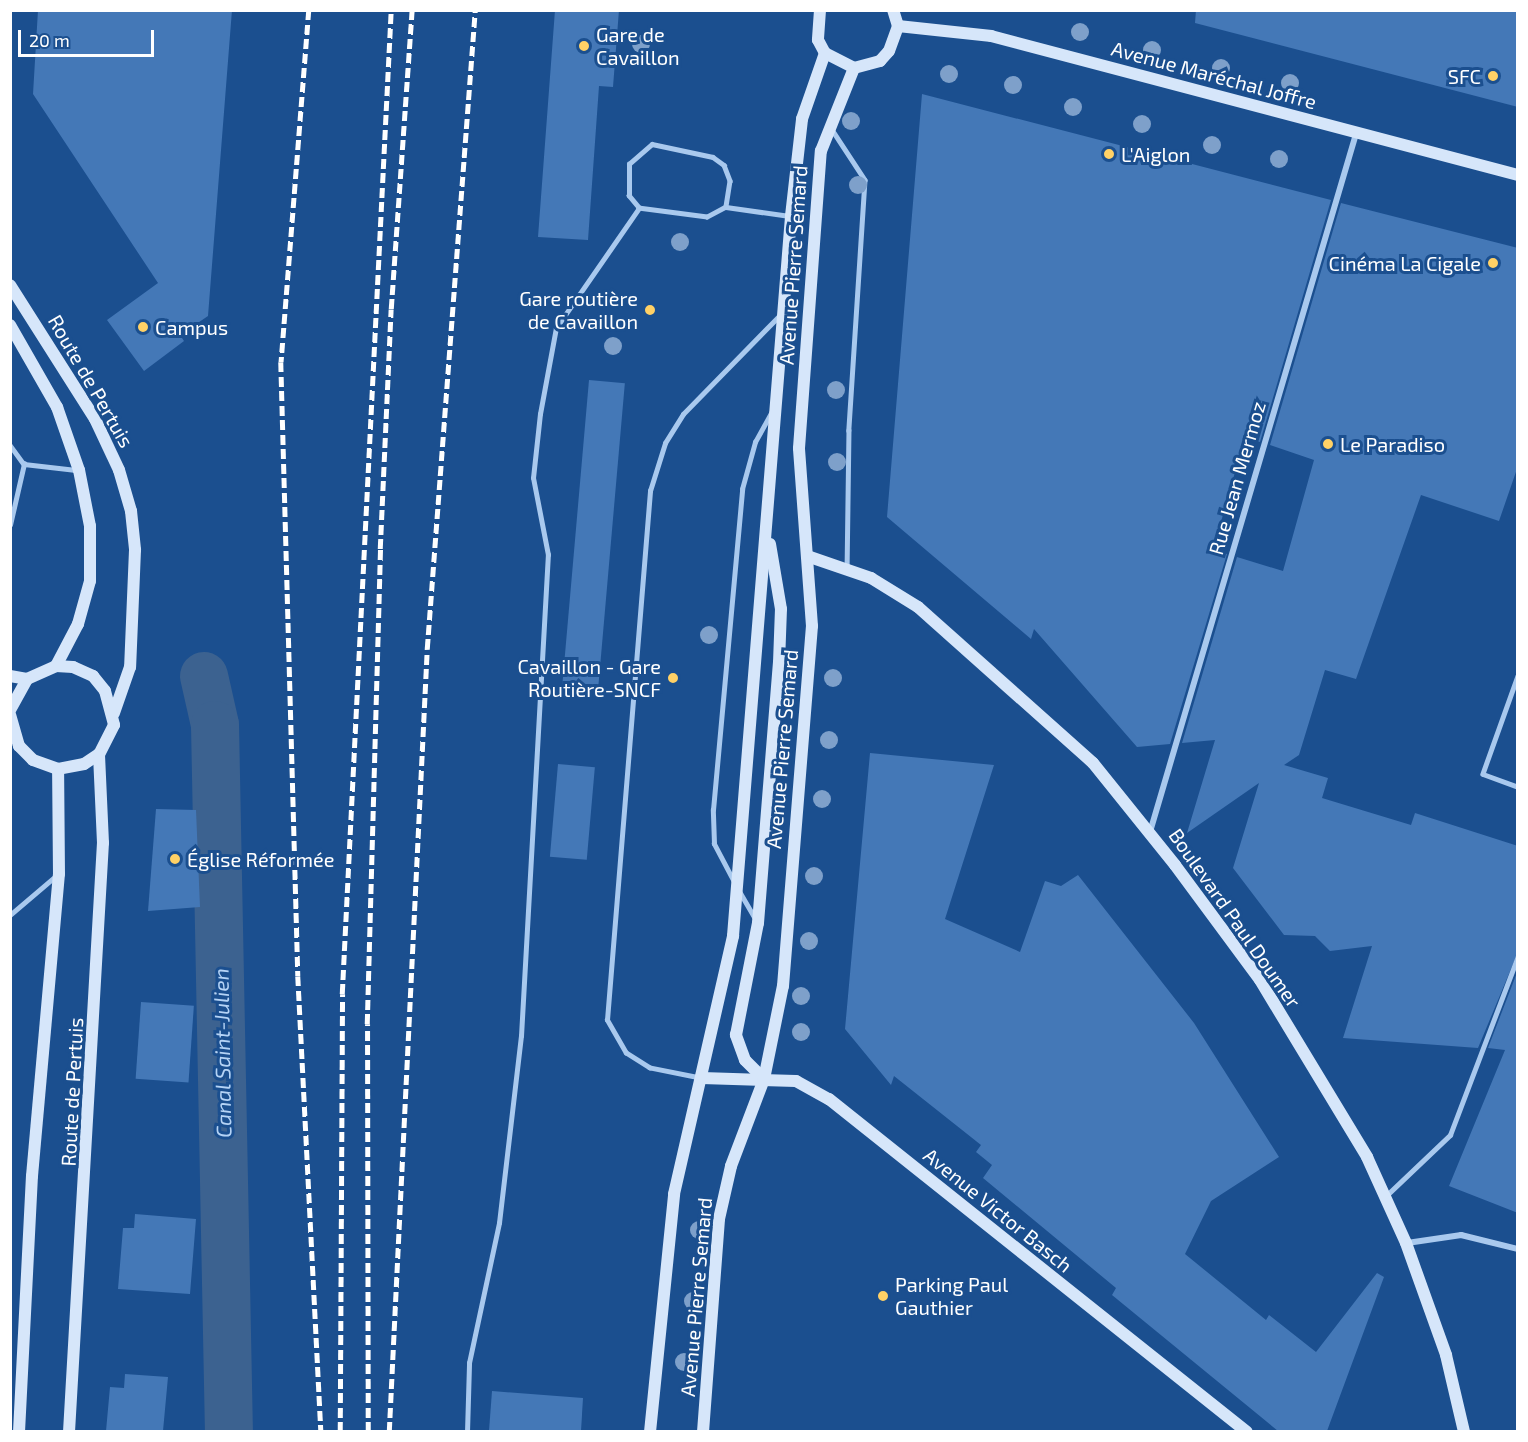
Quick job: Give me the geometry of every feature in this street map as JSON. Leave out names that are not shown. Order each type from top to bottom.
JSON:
[{"type":"main road","points":[[820,10],[818,40],[825,53],[854,68],[880,61],[896,40],[898,26],[893,10]]},
{"type":"main road","name":"Avenue Maréchal Joffre","points":[[898,26],[990,36],[1518,175]]},
{"type":"main road","points":[[783,312],[802,119],[825,53]]},
{"type":"main road","name":"Avenue Pierre Semard","points":[[703,1431],[718,1219],[731,1166],[764,1079],[783,986],[812,626],[810,557],[799,448],[821,151],[828,123],[854,68]]},
{"type":"main road","name":"Route de Pertuis","points":[[10,285],[95,419],[119,470],[130,511],[135,550],[130,668],[114,713],[110,738],[99,754],[103,843],[69,1431]]},
{"type":"main road","name":"Avenue Pierre Semard","points":[[650,1431],[674,1194],[726,977],[737,888],[783,312]]},
{"type":"main road","points":[[10,325],[57,407],[79,470],[90,526],[90,581],[78,624],[56,666]]},
{"type":"main road","points":[[764,1079],[745,1060],[736,1035],[758,923],[781,609],[766,525]]},
{"type":"main road","name":"Boulevard Paul Doumer","points":[[810,557],[847,568],[918,607],[1093,763],[1150,832],[1260,980],[1367,1157],[1406,1243],[1446,1355],[1464,1431]]},
{"type":"main road","points":[[10,676],[27,679],[56,666],[73,667],[93,676],[114,713]]},
{"type":"main road","points":[[10,710],[27,679]]},
{"type":"main road","points":[[10,715],[15,745],[33,760],[58,769],[84,764],[99,754]]},
{"type":"main road","name":"Route de Pertuis","points":[[20,1431],[32,1176],[59,874],[58,769]]},
{"type":"main road","name":"Avenue Victor Basch","points":[[702,1078],[796,1081],[830,1099],[1068,1292],[1247,1431]]},
{"type":"street","name":"Rue Jean Mermoz","points":[[1150,832],[1356,134]]},
{"type":"street","points":[[1406,1243],[1461,1235],[1518,1249]]},
{"type":"lane","points":[[828,123],[865,180],[849,430],[847,568]]},
{"type":"lane","points":[[726,207],[730,181],[724,165],[713,157],[652,144],[629,164],[629,196],[639,207],[707,217],[726,207],[791,216]]},
{"type":"lane","points":[[467,1431],[469,1363],[500,1223],[521,1036],[549,555],[533,478],[540,414],[556,328],[639,207]]},
{"type":"lane","points":[[702,1078],[650,1068],[626,1053],[607,1020],[650,490],[665,443],[683,414],[783,312]]},
{"type":"lane","points":[[758,923],[714,844],[712,810],[742,489],[755,442],[776,404]]},
{"type":"lane","points":[[10,445],[24,464],[79,470]]},
{"type":"lane","points":[[10,525],[24,464]]},
{"type":"lane","points":[[1518,676],[1483,774],[1518,787]]},
{"type":"lane","points":[[10,915],[59,874]]},
{"type":"lane","points":[[1385,1197],[1450,1135],[1518,956]]},
{"type":"building","points":[[38,10],[232,10],[208,316],[180,335],[184,341],[144,371],[107,320],[158,283],[33,94]]},
{"type":"building","points":[[555,10],[619,10],[613,87],[599,86],[588,240],[538,237]]},
{"type":"building","points":[[1196,10],[1518,10],[1518,107],[1195,23]]},
{"type":"building","points":[[922,94],[1331,200],[1260,442],[1245,437],[1213,550],[1227,554],[1170,744],[1137,747],[1034,629],[1031,639],[887,517]]},
{"type":"building","points":[[1341,203],[1518,248],[1518,466],[1499,521],[1421,495],[1356,679],[1325,670],[1299,755],[1284,765],[1328,778],[1322,798],[1411,825],[1415,813],[1518,846],[1518,952],[1478,1048],[1343,1038],[1372,946],[1330,951],[1315,936],[1284,935],[1233,868],[1259,783],[1187,833],[1215,740],[1182,743],[1237,557],[1283,571],[1314,460],[1270,445]]},
{"type":"building","points":[[589,380],[625,383],[598,687],[562,684]]},
{"type":"building","points":[[870,753],[994,765],[945,919],[1020,952],[1045,881],[1061,886],[1078,875],[1194,1023],[1279,1157],[1211,1201],[1185,1254],[1266,1320],[1269,1315],[1316,1352],[1377,1273],[1384,1277],[1327,1431],[1278,1431],[1112,1295],[1116,1288],[983,1178],[992,1165],[976,1152],[981,1145],[894,1076],[891,1085],[845,1029]]},
{"type":"building","points":[[558,764],[595,767],[587,860],[550,857]]},
{"type":"building","name":"Église Réformée","points":[[156,809],[196,810],[200,907],[148,911]]},
{"type":"building","points":[[1518,970],[1518,1213],[1449,1186],[1505,1050],[1488,1048]]},
{"type":"building","points":[[141,1002],[194,1006],[188,1083],[136,1079]]},
{"type":"building","points":[[135,1214],[196,1219],[190,1294],[118,1289],[123,1228],[134,1228]]},
{"type":"building","points":[[125,1374],[168,1377],[163,1431],[106,1431],[110,1387],[124,1388]]},
{"type":"building","points":[[492,1391],[583,1398],[581,1431],[489,1431]]},
{"type":"waterway","name":"Canal Saint-Julien","points":[[204,676],[215,725],[229,1432]]},
{"type":"railway","points":[[309,10],[281,362],[298,976],[321,1432]]},
{"type":"railway","points":[[340,1432],[342,994],[391,10]]},
{"type":"railway","points":[[368,1432],[367,1024],[380,549],[391,309],[412,10]]},
{"type":"railway","points":[[389,1432],[427,649],[475,10]]},
{"type":"place","name":"Gare de Cavaillon","points":[[584,46]]},
{"type":"place","name":"SFC","points":[[1493,76]]},
{"type":"place","name":"L'Aiglon","points":[[1109,154]]},
{"type":"place","name":"Cinéma La Cigale","points":[[1493,263]]},
{"type":"place","name":"Gare routière de Cavaillon","points":[[650,310]]},
{"type":"place","name":"Campus","points":[[143,327]]},
{"type":"place","name":"Le Paradiso","points":[[1328,444]]},
{"type":"place","name":"Cavaillon - Gare Routière-SNCF","points":[[673,678]]},
{"type":"place","name":"Église Réformée","points":[[175,859]]},
{"type":"place","name":"Parking Paul Gauthier","points":[[883,1296]]}]
